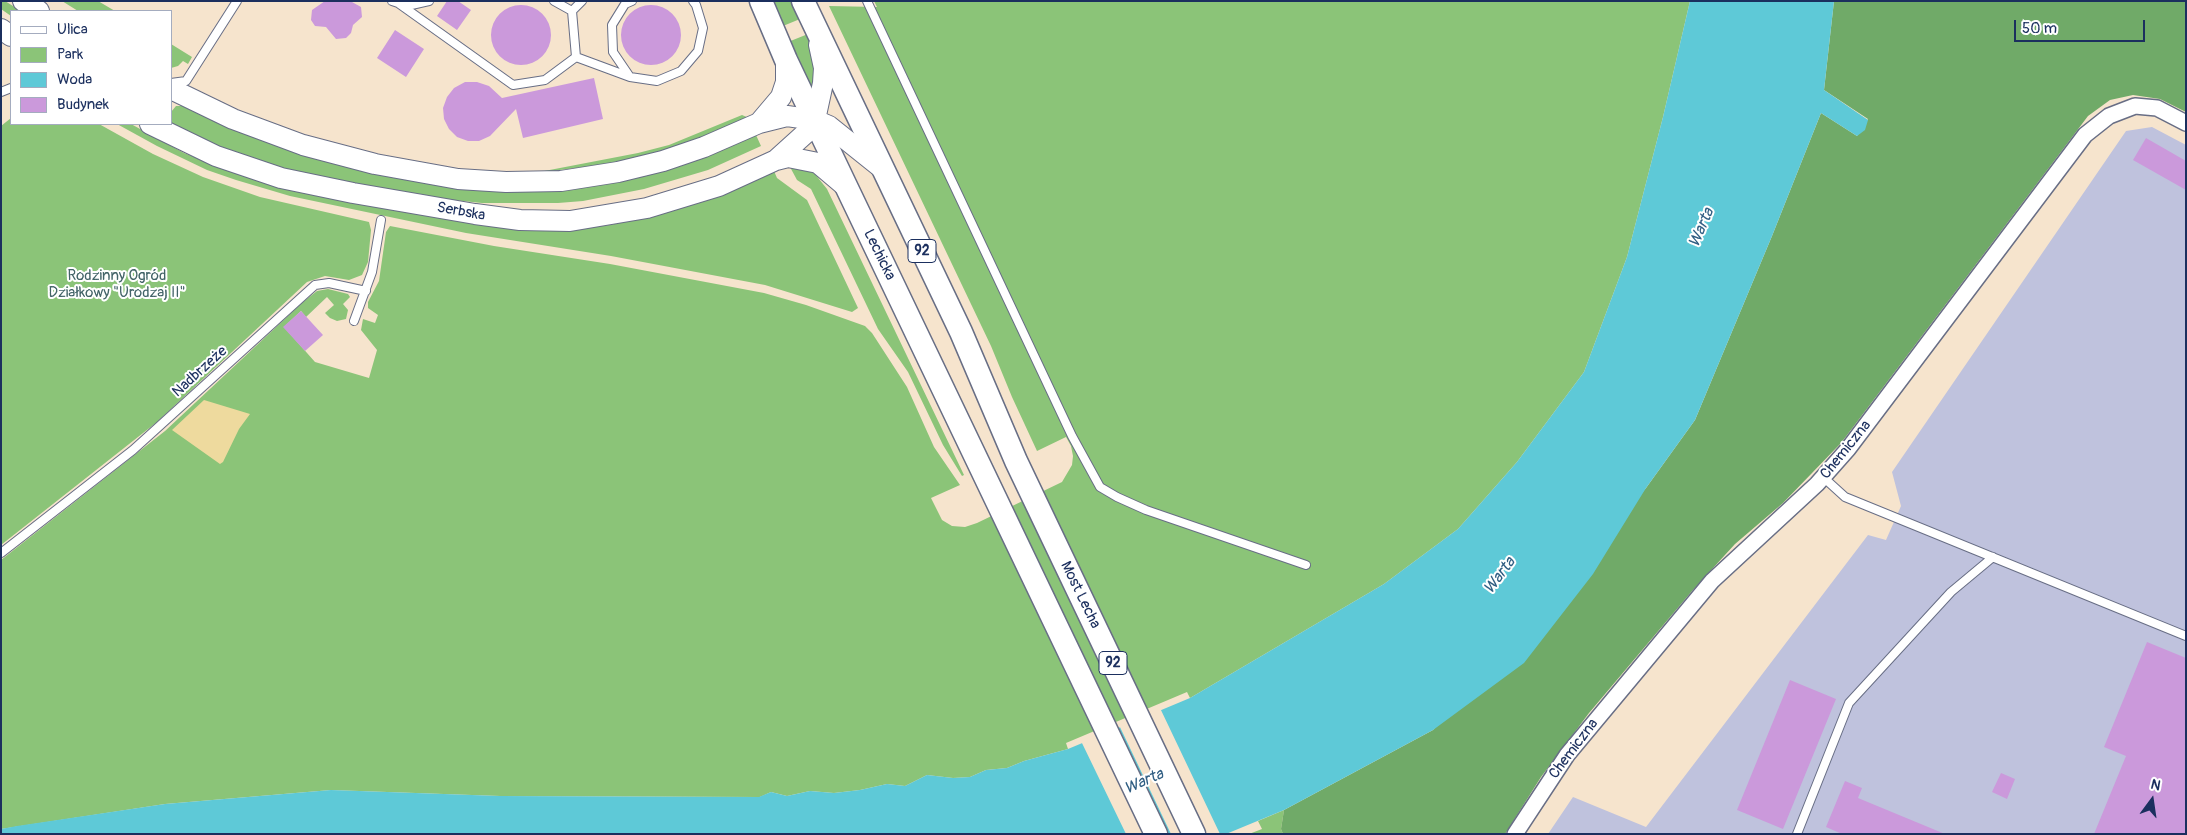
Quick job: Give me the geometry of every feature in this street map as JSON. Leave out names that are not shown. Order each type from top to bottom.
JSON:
[{"type":"main road","name":"Lechicka","points":[[761,1],[786,60],[1156,834]]},
{"type":"main road","name":"92","points":[[803,1],[884,170]]},
{"type":"main road","name":"Most Lecha","points":[[884,170],[961,332],[1031,492],[1194,834]]},
{"type":"street","name":"Serbska","points":[[776,160],[807,132],[815,120],[821,100],[824,68],[812,22]]},
{"type":"street","points":[[759,123],[781,98],[786,82],[786,60]]},
{"type":"street","points":[[172,89],[251,126],[332,154],[458,179],[506,182],[561,182],[618,172],[663,161],[696,150],[759,123],[787,116],[815,120],[829,126],[843,135],[884,170]]},
{"type":"street","name":"Chemiczna","points":[[1515,834],[1567,755],[1712,581],[1824,477],[1854,441],[2085,135],[2109,116],[2136,106],[2157,108],[2186,123]]},
{"type":"street","name":"Serbska","points":[[152,125],[216,156],[281,178],[475,214],[545,222],[597,218],[667,203],[719,186],[776,160],[788,157],[818,163],[846,186]]},
{"type":"lane","points":[[172,83],[186,81],[237,1]]},
{"type":"lane","points":[[395,2],[407,6],[429,1]]},
{"type":"lane","points":[[554,1],[572,11]]},
{"type":"lane","points":[[576,57],[572,11],[582,1]]},
{"type":"lane","points":[[630,77],[612,52],[612,25],[625,4],[632,1]]},
{"type":"lane","points":[[576,57],[630,77],[657,81],[681,72],[698,51],[703,28],[693,1]]},
{"type":"lane","points":[[868,1],[1068,428],[1100,487],[1146,510],[1306,565]]},
{"type":"lane","points":[[395,2],[513,85],[545,80],[576,57]]},
{"type":"lane","points":[[354,321],[372,272],[381,220]]},
{"type":"lane","name":"Nadbrzeże","points":[[1,553],[133,450],[315,286],[330,283],[366,292]]},
{"type":"lane","points":[[1824,477],[1845,497],[2186,636]]},
{"type":"lane","points":[[1797,834],[1849,703],[1951,592],[1993,558]]},
{"type":"shaded area","points":[[2152,127],[2186,145],[2186,834],[1548,834],[1573,797],[1646,827],[1868,535],[1886,540],[1901,506],[1892,472],[2126,131]]},
{"type":"green space","points":[[1,1],[5,1],[19,10],[10,10],[10,15],[1,9]]},
{"type":"green space","points":[[62,1],[98,1],[113,10],[76,10]]},
{"type":"green space","points":[[773,1],[791,1],[800,19],[783,26]]},
{"type":"green space","points":[[874,1],[1690,1],[1663,117],[1627,257],[1584,372],[1517,462],[1458,529],[1384,584],[1190,698],[1187,692],[1066,743],[1068,749],[1024,761],[1007,768],[986,770],[970,777],[953,778],[927,775],[905,786],[887,784],[860,790],[834,793],[810,791],[787,796],[771,792],[760,797],[500,796],[331,790],[165,804],[1,829],[1,560],[165,431],[317,291],[328,289],[348,294],[350,297],[343,304],[348,310],[346,319],[337,321],[325,313],[334,305],[327,297],[306,317],[301,311],[284,327],[315,362],[369,378],[377,350],[361,330],[363,319],[375,323],[378,315],[368,308],[368,302],[379,281],[386,232],[390,226],[764,293],[806,305],[865,326],[872,333],[907,387],[934,447],[960,485],[931,498],[942,520],[952,526],[965,527],[977,523],[1062,482],[1072,465],[1071,446],[1066,437],[1037,451],[991,346],[829,6],[877,7]]},
{"type":"green space","points":[[1834,1],[2186,1],[2186,112],[2160,99],[2133,95],[2110,100],[2088,116],[1841,443],[1783,503],[1735,544],[1692,591],[1589,713],[1541,777],[1505,834],[1283,834],[1281,829],[1284,810],[1433,730],[1646,488],[1695,420],[1821,113],[1857,136],[1868,119],[1824,90]]},
{"type":"green space","points":[[808,34],[813,48],[816,81],[811,89],[788,42]]},
{"type":"green space","points":[[172,45],[192,57],[188,64],[183,61],[178,66],[172,68]]},
{"type":"green space","points":[[176,106],[183,106],[255,138],[342,166],[483,191],[600,185],[663,171],[703,158],[756,135],[761,146],[708,170],[644,189],[583,201],[558,203],[482,203],[444,199],[300,173],[262,163],[222,148],[174,126],[172,123],[172,111]]},
{"type":"green space","points":[[742,115],[749,118],[674,148],[611,164],[534,173],[638,153],[669,145]]},
{"type":"green space","name":"Rodzinny Ogród Działkowy \"Urodzaj II\"","points":[[10,119],[10,125],[101,125],[153,154],[203,177],[260,197],[369,222],[371,230],[368,262],[362,275],[349,280],[325,276],[307,282],[157,422],[1,545],[1,126]]},
{"type":"green space","points":[[119,125],[133,125],[184,153],[264,182],[513,229],[536,231],[610,225],[678,209],[716,197],[774,171],[777,178],[807,200],[858,308],[852,312],[765,285],[611,256],[466,233],[290,196],[207,170]]},
{"type":"green space","points":[[790,167],[807,170],[815,174],[827,189],[964,475],[962,476],[943,445],[908,372],[878,329],[811,189],[797,180]]},
{"type":"green space","points":[[1284,810],[1281,829],[1283,834],[1249,834],[1262,829],[1258,821]]},
{"type":"sand","points":[[204,400],[250,414],[239,429],[223,462],[220,464],[172,430]]},
{"type":"water","name":"Warta","points":[[1690,1],[1834,1],[1824,90],[1868,120],[1865,130],[1857,136],[1821,113],[1695,420],[1646,488],[1593,574],[1524,663],[1433,730],[1284,810],[1226,834],[1,834],[1,829],[17,826],[165,804],[331,790],[500,796],[759,797],[771,792],[787,796],[810,791],[834,793],[860,790],[887,784],[905,786],[927,775],[953,778],[970,777],[986,770],[1007,768],[1024,761],[1068,749],[1190,698],[1384,584],[1458,529],[1517,462],[1584,372],[1627,257],[1663,117]]},
{"type":"pier","points":[[1160,708],[1220,834],[1171,834],[1119,725]]},
{"type":"pier","points":[[1116,726],[1168,834],[1126,834],[1081,741]]},
{"type":"building","points":[[325,1],[352,2],[361,7],[362,17],[353,25],[351,33],[346,38],[336,39],[326,27],[315,26],[311,20],[312,10]]},
{"type":"building","points":[[447,1],[458,1],[471,10],[457,30],[437,16]]},
{"type":"building","points":[[521,5],[537,10],[542,14],[546,19],[551,35],[546,51],[542,56],[537,60],[521,65],[505,60],[500,56],[496,51],[491,35],[496,19],[500,14],[505,10]]},
{"type":"building","points":[[651,5],[667,10],[672,14],[676,19],[681,35],[676,51],[672,56],[667,60],[651,65],[635,60],[630,56],[626,51],[621,35],[626,19],[630,14],[635,10]]},
{"type":"building","points":[[395,30],[424,49],[406,77],[377,58]]},
{"type":"building","points":[[594,78],[603,119],[523,138],[516,109],[490,136],[479,141],[468,141],[457,137],[449,129],[444,119],[443,108],[447,97],[454,88],[465,82],[477,82],[489,86],[502,98]]},
{"type":"building","points":[[2146,138],[2186,161],[2186,190],[2133,160]]},
{"type":"building","points":[[301,311],[323,335],[305,351],[283,327]]},
{"type":"building","points":[[2147,642],[2186,658],[2186,834],[2094,834],[2126,756],[2104,747]]},
{"type":"building","points":[[1790,680],[1836,699],[1783,829],[1737,810]]},
{"type":"building","points":[[2001,773],[2015,779],[2007,799],[1992,792]]},
{"type":"building","points":[[1845,781],[1862,788],[1858,798],[1945,834],[1842,834],[1826,827]]}]
